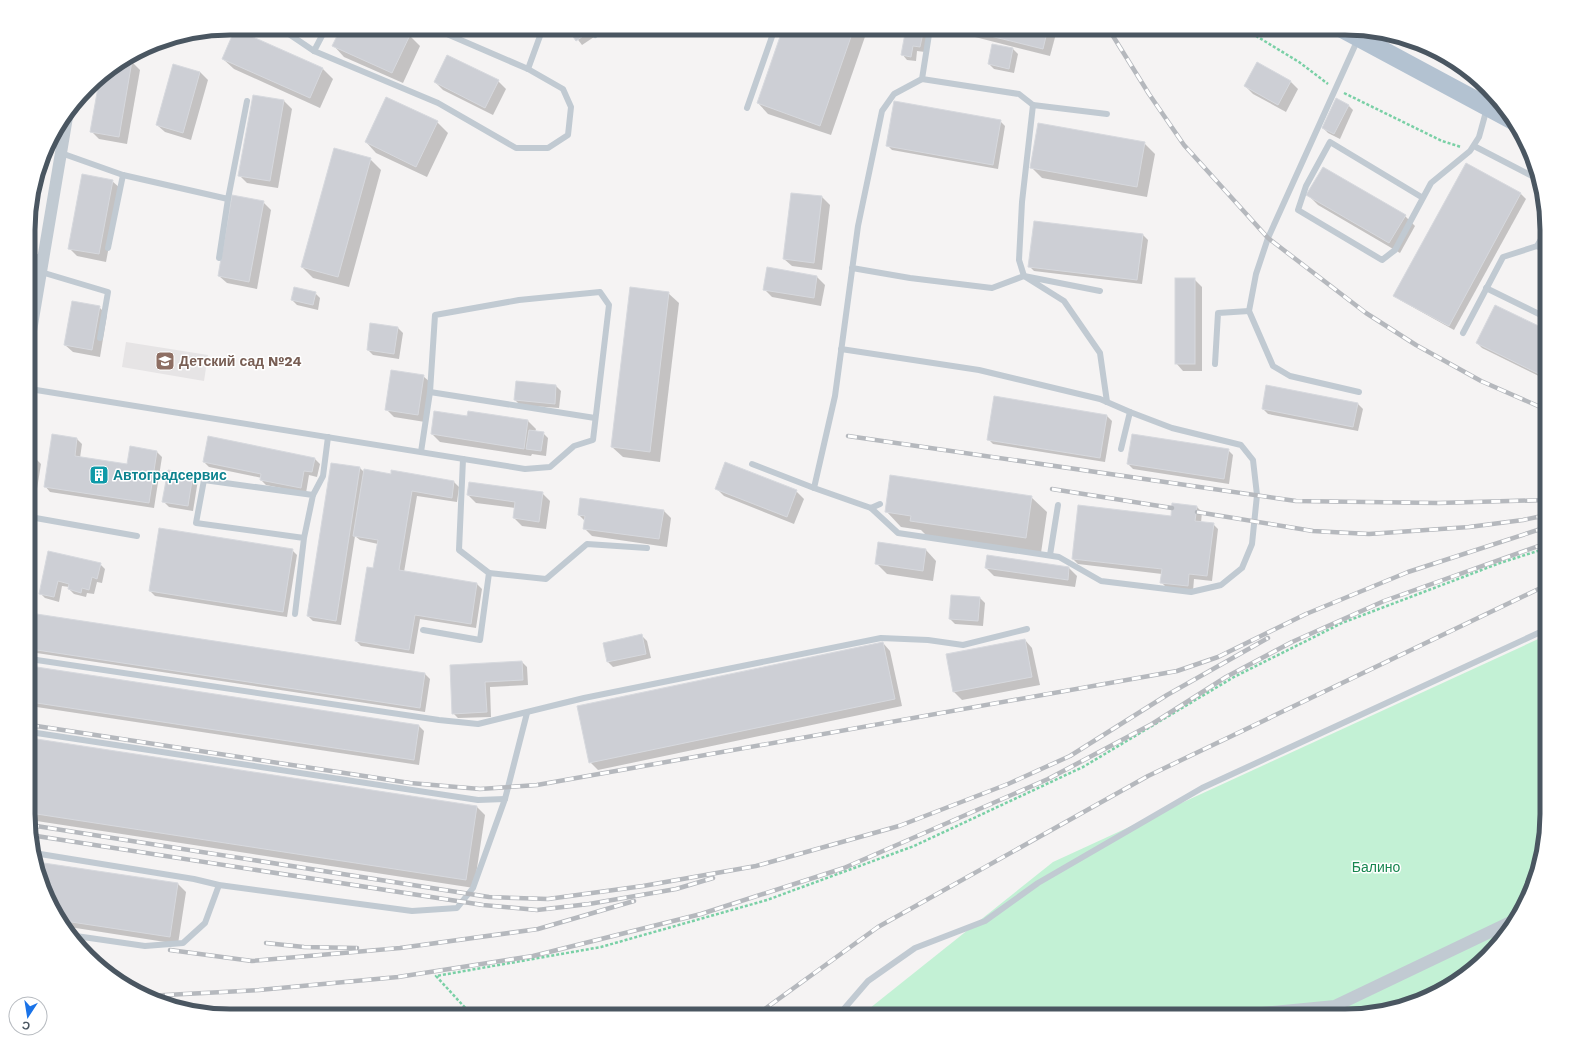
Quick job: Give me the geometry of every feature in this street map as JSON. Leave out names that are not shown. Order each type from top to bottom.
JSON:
[{"type":"main road","points":[[1356,35],[1502,114]]},
{"type":"street","points":[[35,307],[66,125]]},
{"type":"street","points":[[1338,1009],[1505,925]]},
{"type":"lane","points":[[290,35],[314,51],[438,103],[516,148],[548,148],[568,135],[571,107],[563,89],[528,69],[449,35]]},
{"type":"lane","points":[[314,51],[322,35]]},
{"type":"lane","points":[[528,69],[539,35]]},
{"type":"lane","points":[[747,108],[773,35]]},
{"type":"lane","points":[[922,79],[929,35]]},
{"type":"lane","points":[[1358,392],[1290,376],[1273,366],[1249,311],[1256,274],[1268,238],[1334,89],[1365,39]]},
{"type":"lane","points":[[814,488],[834,396],[858,226],[882,111],[894,94],[922,79],[1019,94],[1033,105],[1107,114]]},
{"type":"lane","points":[[219,258],[228,199],[247,101]]},
{"type":"lane","points":[[1033,105],[1021,217],[1019,260],[1024,276],[1064,301],[1100,353],[1107,402]]},
{"type":"lane","points":[[1423,198],[1330,142],[1306,186],[1298,210],[1382,260],[1394,250],[1423,198],[1431,183],[1453,166],[1474,146],[1480,137],[1487,106]]},
{"type":"lane","points":[[1474,146],[1532,176]]},
{"type":"lane","points":[[61,153],[123,175],[228,199]]},
{"type":"lane","points":[[108,248],[123,175]]},
{"type":"lane","points":[[1463,333],[1503,257],[1537,246],[1540,241]]},
{"type":"lane","points":[[35,257],[43,258]]},
{"type":"lane","points":[[852,268],[910,278],[992,288],[1024,276],[1100,291]]},
{"type":"lane","points":[[41,272],[108,292],[100,338]]},
{"type":"lane","points":[[1486,288],[1540,315]]},
{"type":"lane","points":[[35,390],[524,469],[550,467],[574,446],[592,440],[609,304],[600,292],[519,300],[435,315],[430,392],[422,452]]},
{"type":"lane","points":[[1215,364],[1218,313],[1249,311]]},
{"type":"lane","points":[[752,464],[871,508],[898,533],[1059,557],[1101,581],[1191,592],[1222,585],[1242,568],[1252,544],[1257,495],[1253,460],[1241,445],[1172,428],[1100,399],[979,370],[841,349]]},
{"type":"lane","points":[[430,392],[595,418]]},
{"type":"lane","points":[[1121,449],[1130,412]]},
{"type":"lane","points":[[295,614],[304,538],[313,495],[323,476],[328,437]]},
{"type":"lane","points":[[463,459],[459,550],[489,573],[546,580],[587,544],[647,548]]},
{"type":"lane","points":[[304,538],[196,523],[204,480],[313,495]]},
{"type":"lane","points":[[871,508],[880,504]]},
{"type":"lane","points":[[1050,555],[1058,505]]},
{"type":"lane","points":[[35,518],[137,536]]},
{"type":"lane","points":[[423,630],[480,640],[489,573]]},
{"type":"lane","points":[[35,660],[439,720],[478,724],[528,713],[584,698],[881,638],[928,640],[963,645],[1027,629]]},
{"type":"lane","points":[[844,1009],[868,981],[915,948],[985,921],[1038,884],[1202,788],[1540,632]]},
{"type":"lane","points":[[39,854],[194,879],[220,885],[412,911],[457,908],[473,888],[505,799],[528,713]]},
{"type":"lane","points":[[35,733],[478,800],[505,799]]},
{"type":"lane","points":[[78,936],[145,946],[183,943],[205,923],[220,885]]},
{"type":"path","points":[[1255,35],[1299,62],[1334,89],[1442,141],[1461,147]]},
{"type":"path","points":[[466,1009],[436,976],[601,947],[767,900],[914,846],[1083,767],[1234,678],[1342,623],[1500,563],[1540,550]]},
{"type":"shaded area","name":"Детский сад №24","points":[[126,342],[208,355],[204,381],[122,367]]},
{"type":"green space","name":"Балино","points":[[1540,638],[1540,827],[1530,877],[1514,912],[1492,943],[1464,969],[1431,989],[1408,999],[1358,1009],[869,1009],[1053,862]]},
{"type":"building","points":[[232,35],[249,35],[323,68],[310,98],[222,59]]},
{"type":"building","points":[[338,35],[410,35],[392,73],[332,46]]},
{"type":"building","points":[[572,35],[585,35],[576,41]]},
{"type":"building","points":[[781,35],[852,35],[820,126],[757,103]]},
{"type":"building","points":[[905,35],[923,35],[920,47],[913,46],[911,57],[901,55]]},
{"type":"building","points":[[986,35],[1046,35],[1043,49]]},
{"type":"building","points":[[992,44],[1013,48],[1009,69],[988,64]]},
{"type":"building","points":[[447,55],[499,80],[485,108],[434,82]]},
{"type":"building","points":[[132,61],[119,137],[90,132],[98,86]]},
{"type":"building","points":[[1257,62],[1291,81],[1278,105],[1244,86]]},
{"type":"building","points":[[173,64],[200,72],[183,133],[156,125]]},
{"type":"building","points":[[253,95],[284,100],[270,181],[238,176]]},
{"type":"building","points":[[386,97],[438,121],[416,167],[365,142]]},
{"type":"building","points":[[1336,98],[1349,105],[1334,134],[1322,128]]},
{"type":"building","points":[[894,101],[1001,120],[993,165],[886,146]]},
{"type":"building","points":[[1038,123],[1145,142],[1137,187],[1030,168]]},
{"type":"building","points":[[334,148],[371,158],[338,277],[301,267]]},
{"type":"building","points":[[1466,163],[1521,193],[1449,326],[1393,296]]},
{"type":"building","points":[[1323,167],[1406,215],[1389,243],[1306,195]]},
{"type":"building","points":[[82,174],[113,180],[99,254],[68,249]]},
{"type":"building","points":[[791,193],[822,196],[814,263],[783,259]]},
{"type":"building","points":[[232,195],[264,201],[249,282],[218,276]]},
{"type":"building","points":[[1034,221],[1143,234],[1137,280],[1028,267]]},
{"type":"building","points":[[767,267],[817,276],[814,298],[763,290]]},
{"type":"building","points":[[1175,278],[1195,278],[1195,364],[1175,364]]},
{"type":"building","points":[[294,287],[316,292],[313,305],[291,300]]},
{"type":"building","points":[[630,287],[669,292],[650,452],[611,447]]},
{"type":"building","points":[[72,301],[100,306],[92,350],[64,345]]},
{"type":"building","points":[[1495,305],[1540,327],[1540,375],[1476,343]]},
{"type":"building","points":[[370,323],[398,327],[394,354],[367,350]]},
{"type":"building","points":[[391,370],[424,375],[418,415],[385,410]]},
{"type":"building","points":[[516,381],[556,385],[555,404],[514,400]]},
{"type":"building","points":[[1266,385],[1358,403],[1353,427],[1262,409]]},
{"type":"building","points":[[994,396],[1107,415],[1100,458],[987,440]]},
{"type":"building","points":[[434,411],[467,416],[468,411],[528,420],[524,449],[431,434]]},
{"type":"building","points":[[529,430],[544,432],[541,451],[526,449]]},
{"type":"building","name":"Автоградсервис","points":[[52,434],[77,438],[75,456],[127,464],[130,446],[157,451],[149,503],[44,487]]},
{"type":"building","points":[[1132,434],[1229,449],[1224,479],[1127,464]]},
{"type":"building","points":[[208,436],[315,458],[312,472],[304,471],[301,488],[260,480],[261,474],[203,462]]},
{"type":"building","points":[[725,462],[797,490],[787,517],[715,489]]},
{"type":"building","points":[[331,463],[360,467],[336,621],[307,616]]},
{"type":"building","points":[[364,469],[391,474],[391,470],[454,481],[452,498],[412,491],[399,570],[477,583],[471,624],[415,615],[409,650],[355,641],[367,567],[373,568],[378,540],[353,536]]},
{"type":"building","points":[[168,470],[193,474],[188,506],[162,502]]},
{"type":"building","points":[[890,475],[1032,496],[1026,538],[910,521],[911,516],[885,512]]},
{"type":"building","points":[[469,482],[543,492],[539,522],[513,518],[515,502],[467,495]]},
{"type":"building","points":[[580,498],[664,510],[659,539],[583,529],[585,516],[578,515]]},
{"type":"building","points":[[1172,503],[1197,506],[1195,521],[1214,523],[1207,576],[1189,574],[1188,586],[1160,583],[1162,569],[1072,559],[1078,505],[1171,516]]},
{"type":"building","points":[[159,528],[293,549],[283,612],[149,591]]},
{"type":"building","points":[[878,542],[926,549],[923,571],[875,564]]},
{"type":"building","points":[[48,551],[101,563],[97,579],[92,577],[89,590],[82,588],[81,593],[68,589],[69,584],[58,581],[54,597],[39,594]]},
{"type":"building","points":[[987,555],[1069,567],[1068,580],[985,568]]},
{"type":"building","points":[[951,595],[980,597],[978,621],[949,619]]},
{"type":"building","points":[[35,614],[425,673],[420,708],[35,650]]},
{"type":"building","points":[[642,634],[646,654],[607,662],[603,643]]},
{"type":"building","points":[[1025,639],[1032,677],[953,692],[946,654]]},
{"type":"building","points":[[883,642],[895,699],[589,763],[577,706]]},
{"type":"building","points":[[522,661],[523,680],[485,682],[487,712],[452,714],[450,665]]},
{"type":"building","points":[[35,667],[419,725],[414,760],[35,703]]},
{"type":"building","points":[[35,739],[477,806],[466,880],[35,814]]},
{"type":"building","points":[[41,863],[178,883],[170,937],[68,921],[61,912],[50,889]]},
{"type":"railway","points":[[1112,35],[1149,94],[1184,145],[1268,238],[1366,313],[1416,345],[1481,381],[1540,407]]},
{"type":"railway","points":[[848,436],[1296,501],[1438,503],[1540,500]]},
{"type":"railway","points":[[1052,489],[1172,508]]},
{"type":"railway","points":[[1197,512],[1313,531],[1369,534],[1469,527],[1540,516]]},
{"type":"railway","points":[[35,726],[410,783],[480,789],[537,785],[1177,671],[1218,657],[1306,614],[1408,572],[1540,529]]},
{"type":"railway","points":[[158,995],[259,990],[398,977],[533,956],[701,914],[844,868],[1048,779],[1152,724],[1226,677],[1292,642],[1384,601],[1540,545]]},
{"type":"railway","points":[[765,1009],[878,927],[1148,776],[1540,588]]},
{"type":"railway","points":[[35,826],[489,897],[548,899],[643,886],[756,866],[899,826],[1008,784],[1070,756],[1167,695],[1268,638]]},
{"type":"railway","points":[[36,836],[483,905],[537,910],[589,904],[676,889],[713,878]]},
{"type":"railway","points":[[170,950],[252,961],[400,948],[538,929],[634,901]]},
{"type":"railway","points":[[266,943],[304,947],[357,948]]},
{"type":"place","name":"Детский сад №24","points":[[165,361]]},
{"type":"place","name":"Автоградсервис","points":[[99,475]]}]
